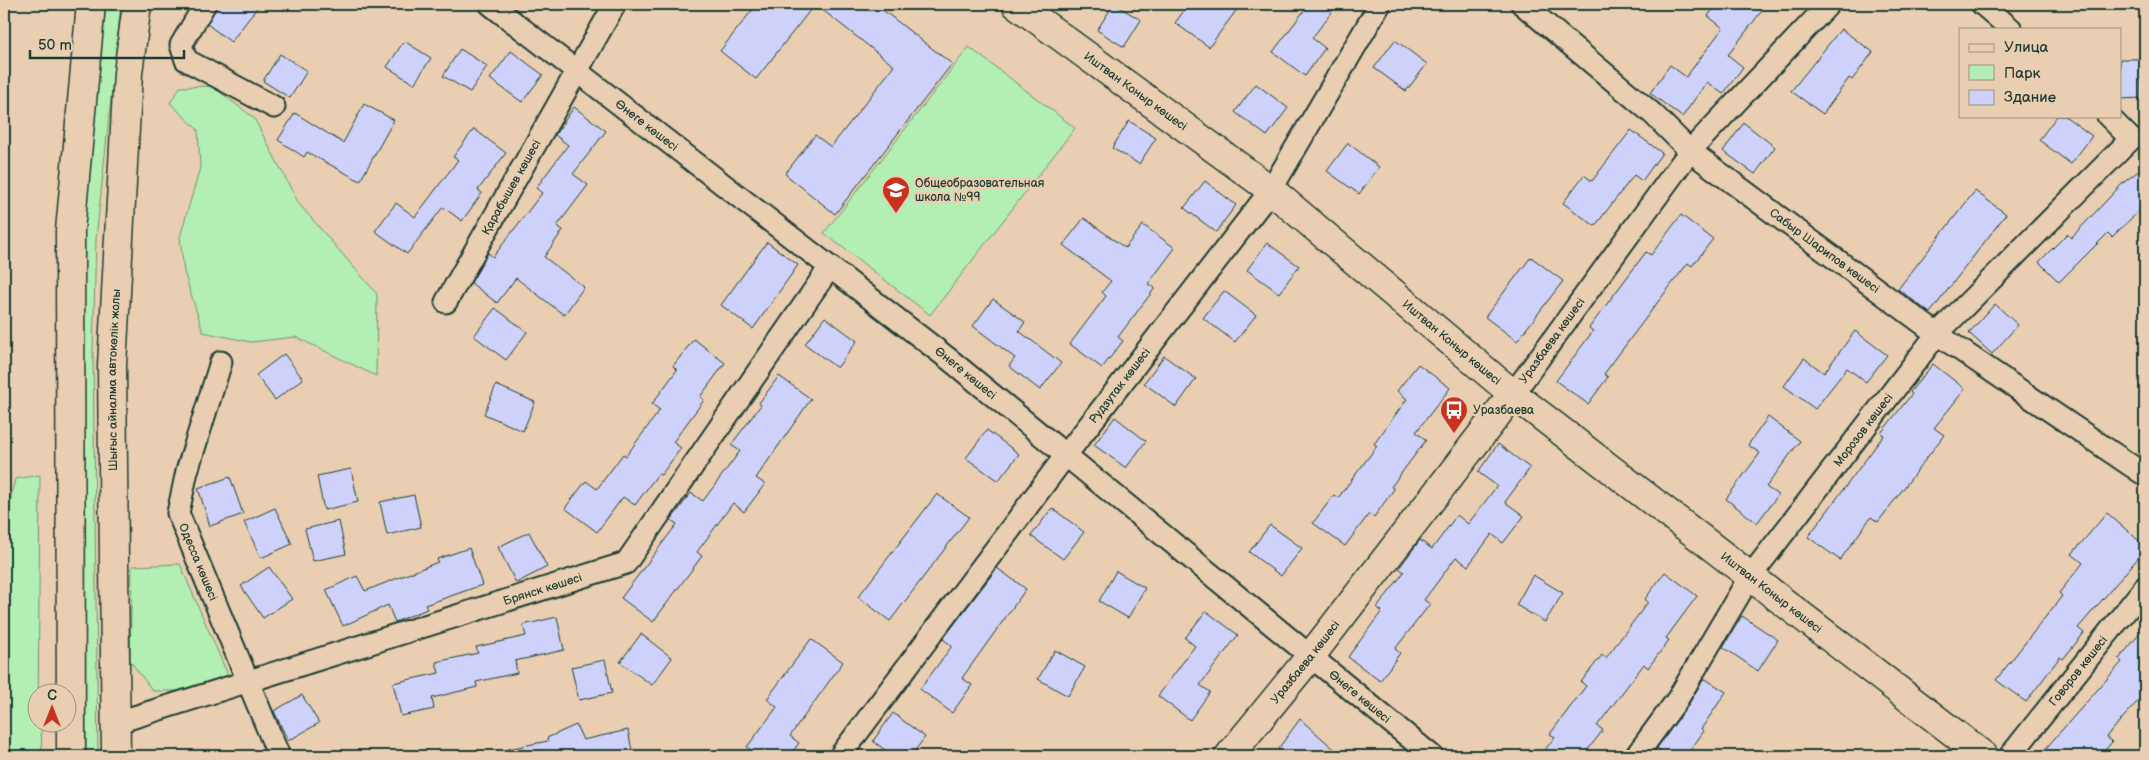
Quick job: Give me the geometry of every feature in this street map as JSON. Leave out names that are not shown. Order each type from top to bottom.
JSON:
[{"type":"street","points":[[71,756],[70,231],[91,4]]},
{"type":"street","name":"Шығыс айналма автокөлік жолы","points":[[116,756],[112,366],[128,73],[137,4]]},
{"type":"street","points":[[205,4],[180,45],[186,60],[274,107]]},
{"type":"street","name":"Өнеге көшесі","points":[[490,4],[950,360],[1432,756]]},
{"type":"street","name":"Қарабышев көшесі","points":[[446,302],[615,4]]},
{"type":"street","name":"Иштван Коныр көшесі","points":[[1016,4],[1271,190],[1513,394],[1749,578],[1984,756]]},
{"type":"street","name":"Рудзутак көшесі","points":[[846,754],[1066,455],[1271,190],[1380,4]]},
{"type":"street","name":"Сабыр Шарипов көшесі","points":[[1522,4],[1653,114],[1690,151],[1937,334],[2145,475]]},
{"type":"street","name":"Уразбаева көшесі","points":[[1229,756],[1310,657],[1513,394],[1690,151],[1829,4]]},
{"type":"street","points":[[1982,4],[2010,28]]},
{"type":"street","points":[[2111,118],[2138,138]]},
{"type":"street","name":"Морозов көшесі","points":[[1636,756],[1677,700],[1749,578],[1937,334],[2138,138]]},
{"type":"street","name":"Брянск көшесі","points":[[115,723],[248,683],[626,563],[830,268]]},
{"type":"street","name":"Одесса көшесі","points":[[221,362],[187,471],[178,513],[279,756]]},
{"type":"street","name":"Говоров көшесі","points":[[2010,756],[2145,587]]},
{"type":"green space","points":[[106,4],[121,4],[96,239],[93,351],[98,756],[86,756],[82,239]]},
{"type":"green space","points":[[969,47],[1075,128],[930,315],[824,233]]},
{"type":"green space","points":[[212,86],[254,118],[299,204],[377,294],[376,376],[296,337],[251,342],[203,332],[184,272],[180,237],[200,168],[198,130],[170,103],[180,87]]},
{"type":"green space","points":[[40,475],[38,682],[28,682],[28,732],[41,732],[42,756],[4,756],[4,521],[6,520],[15,479]]},
{"type":"green space","points":[[180,564],[230,680],[191,691],[153,691],[130,661],[132,566]]},
{"type":"building","points":[[217,4],[260,4],[231,42],[207,24]]},
{"type":"building","points":[[757,4],[815,4],[756,79],[720,51]]},
{"type":"building","points":[[815,4],[875,4],[952,64],[835,214],[785,174],[815,135],[831,147],[894,66]]},
{"type":"building","points":[[1114,4],[1141,20],[1124,47],[1097,30]]},
{"type":"building","points":[[1189,4],[1241,4],[1209,47],[1175,23]]},
{"type":"building","points":[[1309,4],[1338,4],[1312,38],[1325,48],[1305,76],[1273,52]]},
{"type":"building","points":[[1717,4],[1767,4],[1728,55],[1743,67],[1723,94],[1707,82],[1682,117],[1650,93],[1670,65],[1686,77],[1723,28],[1708,16]]},
{"type":"building","points":[[1841,29],[1873,52],[1852,80],[1849,78],[1823,114],[1791,91]]},
{"type":"building","points":[[1395,40],[1427,64],[1406,91],[1374,68]]},
{"type":"building","points":[[404,41],[431,58],[414,84],[387,67]]},
{"type":"building","points":[[460,49],[487,66],[470,92],[443,76]]},
{"type":"building","points":[[511,51],[543,75],[522,102],[490,79]]},
{"type":"building","points":[[280,54],[307,71],[290,98],[263,81]]},
{"type":"building","points":[[2122,59],[2140,59],[2141,98],[2122,99]]},
{"type":"building","points":[[1256,84],[1288,108],[1267,136],[1235,112]]},
{"type":"building","points":[[364,104],[394,120],[360,181],[307,152],[304,157],[278,140],[295,113],[343,143]]},
{"type":"building","points":[[574,107],[606,131],[573,174],[588,185],[557,226],[563,230],[544,257],[584,287],[564,315],[516,278],[497,303],[471,283],[488,253],[493,257],[542,193],[536,188],[568,145],[555,135]]},
{"type":"building","points":[[2056,118],[2068,118],[2092,136],[2071,164],[2039,140]]},
{"type":"building","points":[[1129,121],[1156,138],[1139,164],[1112,148]]},
{"type":"building","points":[[1744,123],[1775,147],[1755,174],[1723,151]]},
{"type":"building","points":[[474,129],[506,153],[478,190],[482,193],[462,221],[443,207],[407,254],[375,231],[396,203],[415,217],[458,160],[453,157]]},
{"type":"building","points":[[1631,130],[1662,153],[1642,181],[1634,175],[1595,226],[1563,203],[1584,175],[1592,181]]},
{"type":"building","points":[[1348,143],[1379,167],[1359,194],[1327,171]]},
{"type":"building","points":[[2145,166],[2145,205],[2112,237],[2108,233],[2059,282],[2039,262],[2067,234],[2071,238],[2123,183]]},
{"type":"building","points":[[1205,181],[1236,205],[1216,232],[1184,208]]},
{"type":"building","points":[[1975,191],[2006,214],[1930,313],[1898,289]]},
{"type":"building","points":[[1681,215],[1713,239],[1692,266],[1688,263],[1657,303],[1604,374],[1608,377],[1588,404],[1556,381],[1593,331],[1589,328],[1646,252],[1651,255]]},
{"type":"building","points":[[1084,218],[1125,248],[1143,225],[1175,248],[1148,284],[1155,288],[1118,337],[1123,341],[1102,368],[1070,344],[1106,296],[1102,292],[1111,281],[1063,245]]},
{"type":"building","points":[[767,242],[798,265],[753,329],[721,305]]},
{"type":"building","points":[[1267,243],[1299,266],[1279,293],[1247,270]]},
{"type":"building","points":[[1531,257],[1563,281],[1517,341],[1485,317]]},
{"type":"building","points":[[1224,291],[1256,315],[1235,342],[1203,318]]},
{"type":"building","points":[[993,299],[1025,322],[1019,331],[1061,363],[1040,390],[1009,366],[1015,358],[973,326]]},
{"type":"building","points":[[1995,304],[2018,325],[1992,354],[1969,333]]},
{"type":"building","points":[[495,308],[527,332],[506,360],[474,336]]},
{"type":"building","points":[[825,317],[857,341],[837,368],[805,344]]},
{"type":"building","points":[[1855,331],[1887,355],[1866,382],[1847,368],[1815,409],[1784,386],[1804,358],[1824,373]]},
{"type":"building","points":[[694,339],[725,363],[700,397],[704,400],[673,442],[681,448],[661,475],[658,474],[635,505],[623,497],[597,532],[565,508],[586,481],[597,489],[623,454],[626,456],[660,410],[652,404],[677,370],[673,366]]},
{"type":"building","points":[[284,354],[303,379],[275,400],[256,375]]},
{"type":"building","points":[[1164,356],[1196,379],[1176,407],[1144,383]]},
{"type":"building","points":[[1418,364],[1450,388],[1416,432],[1426,440],[1391,487],[1394,489],[1374,517],[1369,514],[1345,546],[1313,523],[1334,495],[1338,498],[1377,446],[1374,444],[1407,399],[1397,391]]},
{"type":"building","points":[[1933,364],[1965,389],[1934,428],[1944,435],[1878,522],[1871,517],[1840,560],[1808,537],[1884,435],[1881,433],[1912,394],[1910,392]]},
{"type":"building","points":[[779,376],[811,399],[756,478],[765,484],[744,512],[733,503],[697,552],[702,556],[653,622],[621,598],[677,524],[671,520],[691,493],[703,501],[740,451],[731,445],[761,405],[759,403]]},
{"type":"building","points":[[496,385],[535,402],[523,431],[484,414]]},
{"type":"building","points":[[1115,417],[1146,441],[1126,468],[1094,445]]},
{"type":"building","points":[[1768,417],[1800,441],[1766,487],[1778,495],[1757,523],[1726,499],[1760,453],[1748,445]]},
{"type":"building","points":[[987,430],[1019,454],[998,481],[966,458]]},
{"type":"building","points":[[1498,444],[1530,468],[1505,502],[1524,516],[1503,543],[1492,534],[1468,566],[1456,557],[1424,600],[1430,604],[1395,649],[1400,653],[1380,681],[1348,657],[1382,611],[1377,608],[1404,572],[1399,568],[1420,540],[1432,549],[1457,515],[1468,524],[1497,486],[1478,472]]},
{"type":"building","points":[[351,469],[358,502],[324,510],[317,476]]},
{"type":"building","points":[[230,477],[243,514],[210,526],[198,488]]},
{"type":"building","points":[[937,494],[969,517],[890,621],[858,597]]},
{"type":"building","points":[[414,495],[421,527],[387,535],[380,502]]},
{"type":"building","points":[[275,508],[292,544],[261,558],[244,522]]},
{"type":"building","points":[[1052,508],[1084,532],[1063,559],[1031,536]]},
{"type":"building","points":[[2107,513],[2145,546],[2145,550],[2078,628],[2084,633],[2063,659],[2060,657],[2026,702],[1996,680],[2062,596],[2059,593],[2083,563],[2072,554]]},
{"type":"building","points":[[339,521],[346,554],[313,561],[305,529]]},
{"type":"building","points":[[1270,525],[1302,548],[1281,576],[1249,552]]},
{"type":"building","points":[[529,532],[547,567],[516,583],[498,547]]},
{"type":"building","points":[[469,548],[482,585],[425,605],[427,609],[395,622],[388,605],[343,626],[326,590],[357,576],[365,591],[438,562],[437,559]]},
{"type":"building","points":[[269,567],[292,599],[263,618],[241,586]]},
{"type":"building","points":[[997,568],[1026,589],[962,678],[972,685],[952,713],[920,689],[952,646],[943,639]]},
{"type":"building","points":[[1116,571],[1145,588],[1128,618],[1099,601]]},
{"type":"building","points":[[1665,572],[1697,596],[1666,638],[1669,640],[1648,668],[1644,664],[1597,726],[1603,730],[1583,756],[1540,756],[1555,737],[1550,734],[1586,686],[1581,682],[1602,655],[1606,658],[1648,602],[1645,599]]},
{"type":"building","points":[[1533,575],[1563,593],[1545,622],[1516,605]]},
{"type":"building","points":[[1206,611],[1238,635],[1200,685],[1210,692],[1190,720],[1158,696],[1195,646],[1185,638]]},
{"type":"building","points":[[1742,616],[1778,640],[1758,671],[1723,647]]},
{"type":"building","points":[[557,617],[564,650],[515,661],[517,673],[476,682],[477,687],[432,698],[434,709],[401,716],[393,683],[439,673],[436,662],[478,653],[476,647],[526,636],[523,625]]},
{"type":"building","points":[[2145,627],[2145,693],[2106,737],[2112,742],[2100,756],[2039,756],[2122,662],[2119,659]]},
{"type":"building","points":[[641,634],[672,658],[652,685],[620,662]]},
{"type":"building","points":[[811,639],[843,662],[790,736],[799,743],[789,756],[760,756],[747,747],[777,707],[767,699]]},
{"type":"building","points":[[1055,650],[1085,667],[1068,696],[1038,679]]},
{"type":"building","points":[[605,660],[612,693],[579,700],[571,667]]},
{"type":"building","points":[[1704,678],[1726,692],[1701,729],[1704,731],[1686,756],[1668,756],[1657,748],[1687,707]]},
{"type":"building","points":[[302,695],[319,723],[288,741],[274,711]]},
{"type":"building","points":[[893,713],[925,737],[911,756],[893,756],[873,741]]},
{"type":"building","points":[[1300,719],[1342,756],[1288,756],[1278,749]]},
{"type":"building","points":[[576,725],[583,740],[628,730],[633,756],[509,756],[508,749],[548,741],[547,738]]},
{"type":"place","name":"Общеобразовательная школа №99","points":[[896,214]]},
{"type":"place","name":"Уразбаева","points":[[1454,434]]}]
